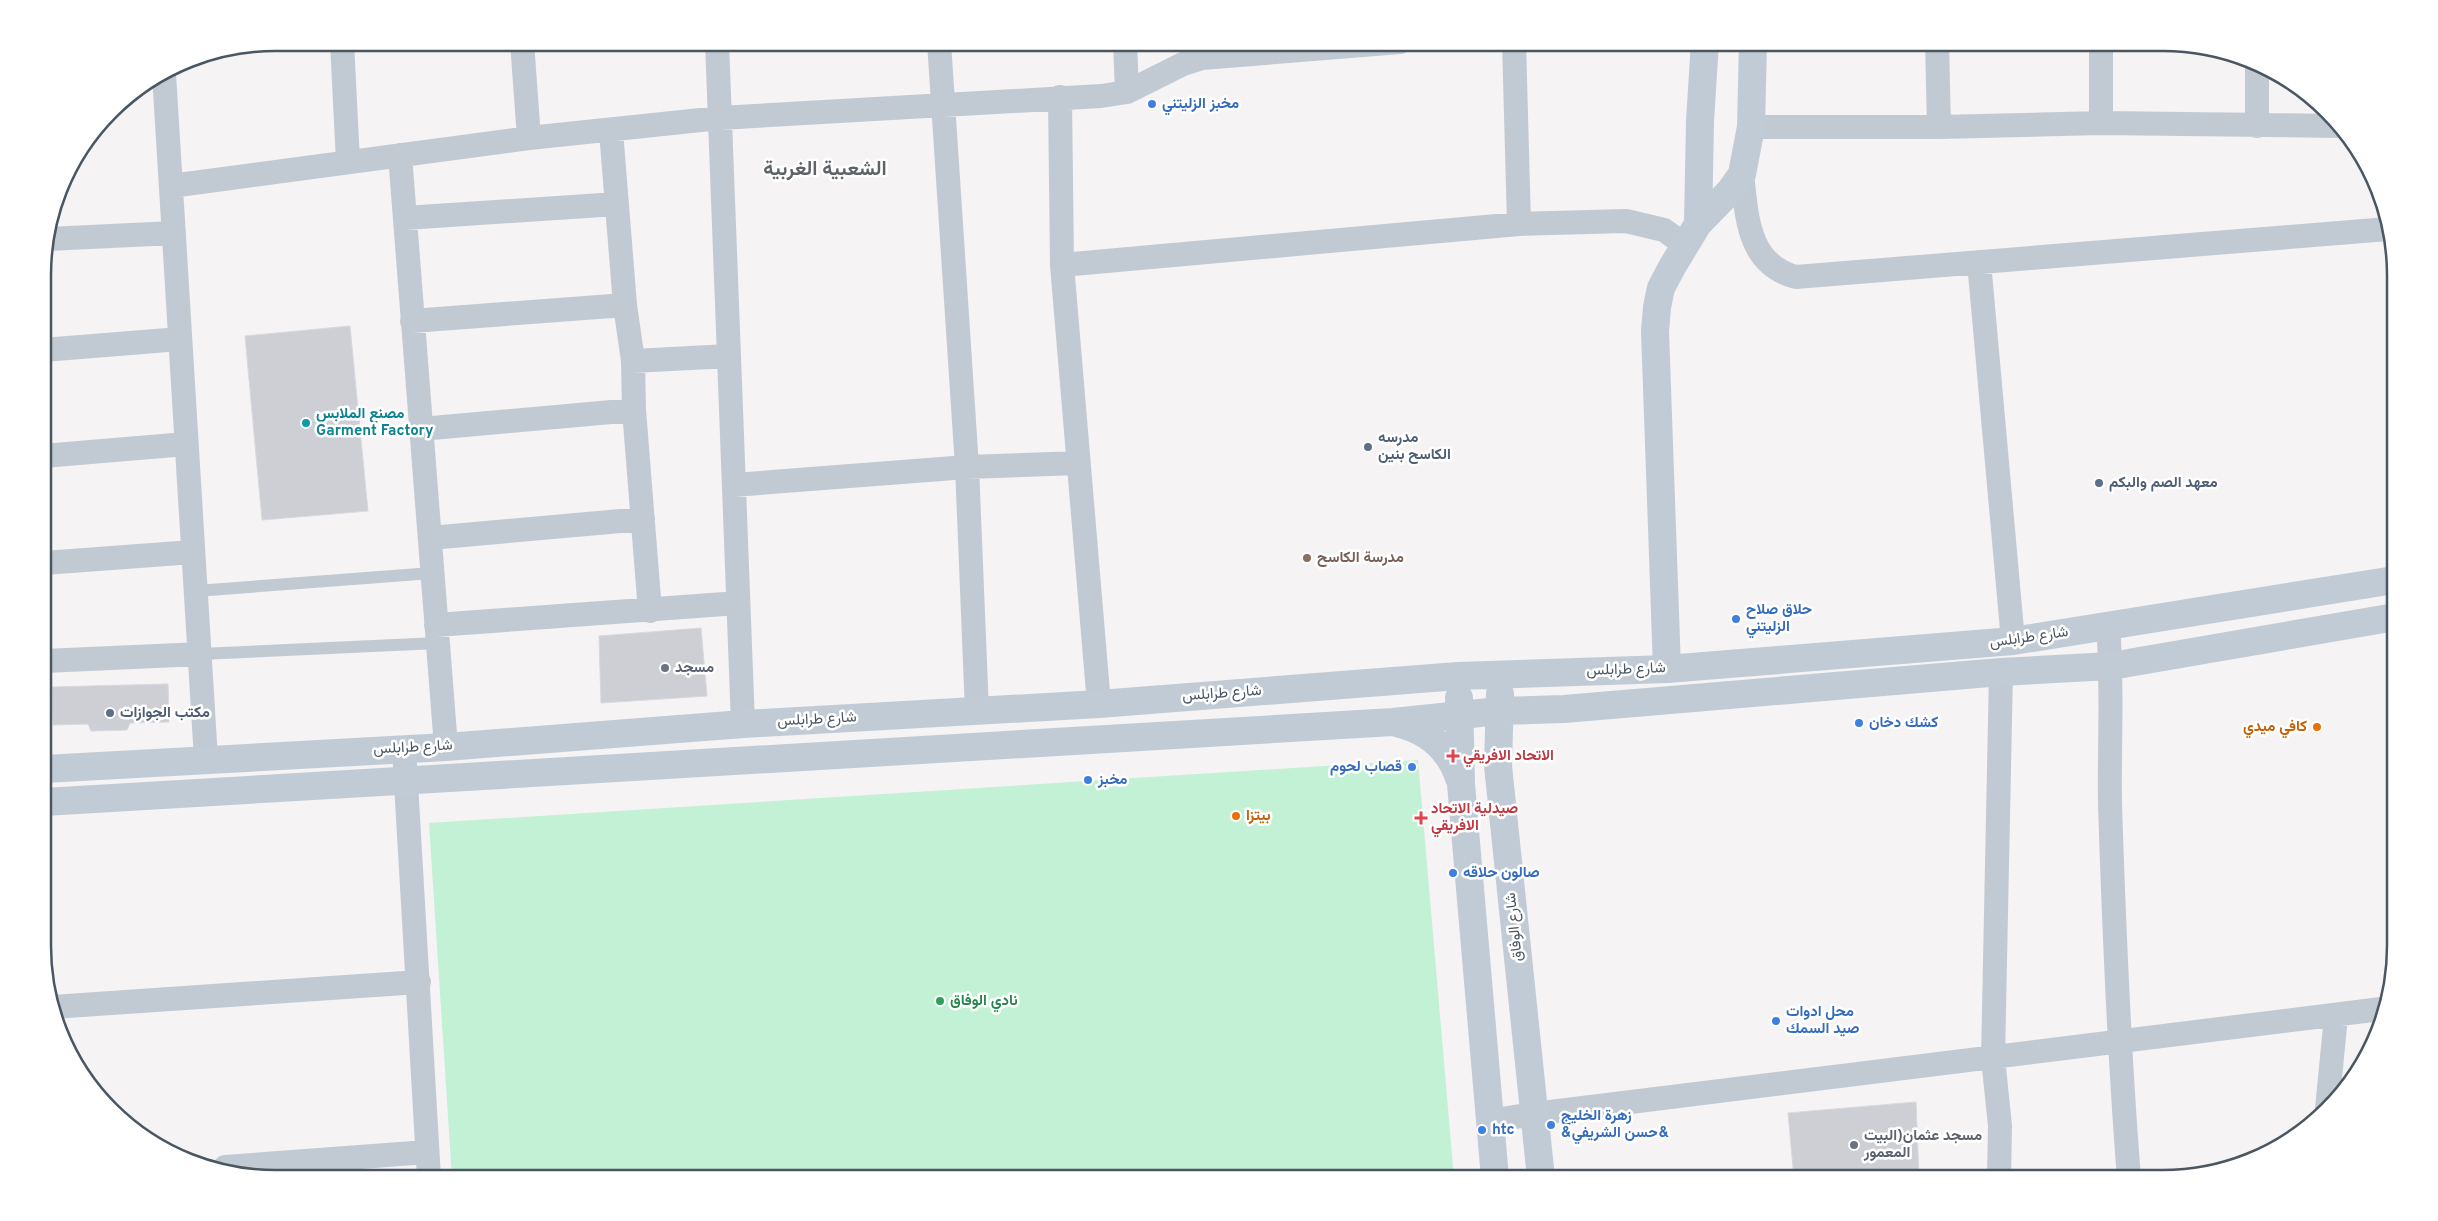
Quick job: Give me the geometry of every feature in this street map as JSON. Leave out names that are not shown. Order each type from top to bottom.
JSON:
[{"type":"main road","points":[[1692,235],[1704,51]]},
{"type":"main road","points":[[1667,668],[1655,331],[1657,306],[1661,288],[1692,235],[1730,192],[1742,174],[1751,126],[1753,51]]},
{"type":"main road","name":"شارع طرابلس","points":[[51,769],[404,749],[743,724],[1099,704],[1458,676],[1667,668],[2013,642],[2387,581]]},
{"type":"main road","name":"شارع طرابلس","points":[[51,802],[1393,722],[1459,715],[1564,709],[2001,672],[2111,666],[2387,618]]},
{"type":"main road","name":"شارع الوفاق","points":[[1500,675],[1498,766],[1540,1170]]},
{"type":"main road","points":[[1458,676],[1461,784],[1494,1170]]},
{"type":"main road","points":[[1498,766],[1506,749],[1530,723],[1546,714],[1564,709]]},
{"type":"main road","points":[[1393,722],[1424,732],[1437,742],[1452,762],[1461,784]]},
{"type":"street","points":[[342,51],[348,162]]},
{"type":"street","points":[[523,51],[529,138]]},
{"type":"street","points":[[717,51],[743,724]]},
{"type":"street","points":[[939,51],[967,467],[977,711]]},
{"type":"street","points":[[1125,51],[1127,92]]},
{"type":"street","points":[[171,186],[529,138],[611,131],[720,118],[1127,92],[1183,64],[1202,58],[1273,51]]},
{"type":"street","points":[[1514,51],[1519,224]]},
{"type":"street","points":[[1937,51],[1938,127]]},
{"type":"street","points":[[2101,51],[2101,123]]},
{"type":"street","points":[[2257,72],[2258,126]]},
{"type":"street","points":[[164,80],[206,759]]},
{"type":"street","points":[[1060,97],[1062,265],[1099,704]]},
{"type":"street","points":[[1751,126],[1938,127],[2101,123],[2330,126]]},
{"type":"street","points":[[611,131],[625,305],[632,361],[634,410],[650,611]]},
{"type":"street","points":[[400,154],[446,746]]},
{"type":"street","points":[[1742,174],[1749,227],[1757,249],[1769,264],[1782,273],[1796,277],[2382,230]]},
{"type":"street","points":[[405,218],[617,204]]},
{"type":"street","points":[[1062,265],[1519,224],[1626,221],[1692,235]]},
{"type":"street","points":[[54,239],[174,233]]},
{"type":"street","points":[[1979,262],[2013,642]]},
{"type":"street","points":[[412,321],[625,305]]},
{"type":"street","points":[[51,349],[180,340]]},
{"type":"street","points":[[632,361],[729,356]]},
{"type":"street","points":[[421,429],[634,410]]},
{"type":"street","points":[[51,455],[186,444]]},
{"type":"street","points":[[734,485],[967,467],[1078,463]]},
{"type":"street","points":[[430,538],[643,519]]},
{"type":"street","points":[[51,563],[193,552]]},
{"type":"street","points":[[437,634],[738,603]]},
{"type":"street","points":[[2108,626],[2111,666],[2110,802],[2119,1042],[2128,1170]]},
{"type":"street","points":[[51,661],[201,654]]},
{"type":"street","points":[[1999,1170],[2000,1126],[1993,1058],[2001,672]]},
{"type":"street","points":[[404,749],[419,982],[428,1170]]},
{"type":"street","points":[[60,1007],[419,982]]},
{"type":"street","points":[[1489,1121],[2377,1010]]},
{"type":"street","points":[[2328,1097],[2336,1016]]},
{"type":"street","points":[[237,1166],[427,1152]]},
{"type":"lane","points":[[196,591],[432,573]]},
{"type":"lane","points":[[201,654],[437,634]]},
{"type":"green space","name":"نادي الوفاق","points":[[1418,760],[1453,1170],[451,1170],[429,823]]},
{"type":"building","name":"مصنع الملابس Garment Factory","points":[[350,326],[368,511],[262,520],[245,336]]},
{"type":"building","points":[[701,628],[707,696],[601,703],[599,636]]},
{"type":"building","points":[[168,684],[169,722],[130,723],[127,730],[91,731],[88,724],[53,725],[52,687]]},
{"type":"building","name":"مسجد عثمان(البيت المعمور","points":[[1916,1102],[1919,1170],[1793,1170],[1788,1113]]},
{"type":"place","name":"مخبز الزليتني","points":[[1152,104]]},
{"type":"place","name":"مصنع الملابس Garment Factory","points":[[306,423]]},
{"type":"place","name":"مدرسه الكاسح بنين","points":[[1368,447]]},
{"type":"place","name":"معهد الصم والبكم","points":[[2099,483]]},
{"type":"place","name":"مدرسة الكاسح","points":[[1307,558]]},
{"type":"place","name":"حلاق صلاح الزليتني","points":[[1736,619]]},
{"type":"place","name":"مسجد","points":[[665,668]]},
{"type":"place","name":"مكتب الجوازات","points":[[110,713]]},
{"type":"place","name":"كشك دخان","points":[[1859,723]]},
{"type":"place","name":"كافي ميدي","points":[[2317,727]]},
{"type":"place","name":"الاتحاد الافريقي","points":[[1453,756]]},
{"type":"place","name":"قصاب لحوم","points":[[1412,767]]},
{"type":"place","name":"مخبز","points":[[1088,780]]},
{"type":"place","name":"بيتزا","points":[[1236,816]]},
{"type":"place","name":"صيدلية الاتحاد الافريقي","points":[[1421,818]]},
{"type":"place","name":"صالون حلاقه","points":[[1453,873]]},
{"type":"place","name":"نادي الوفاق","points":[[940,1001]]},
{"type":"place","name":"محل ادوات صيد السمك","points":[[1776,1021]]},
{"type":"place","name":"زهرة الخليج &حسن الشريفي&","points":[[1551,1125]]},
{"type":"place","name":"htc","points":[[1482,1130]]},
{"type":"place","name":"مسجد عثمان(البيت المعمور","points":[[1854,1145]]},
{"type":"district","name":"الشعبية الغربية","points":[[825,170]]}]
